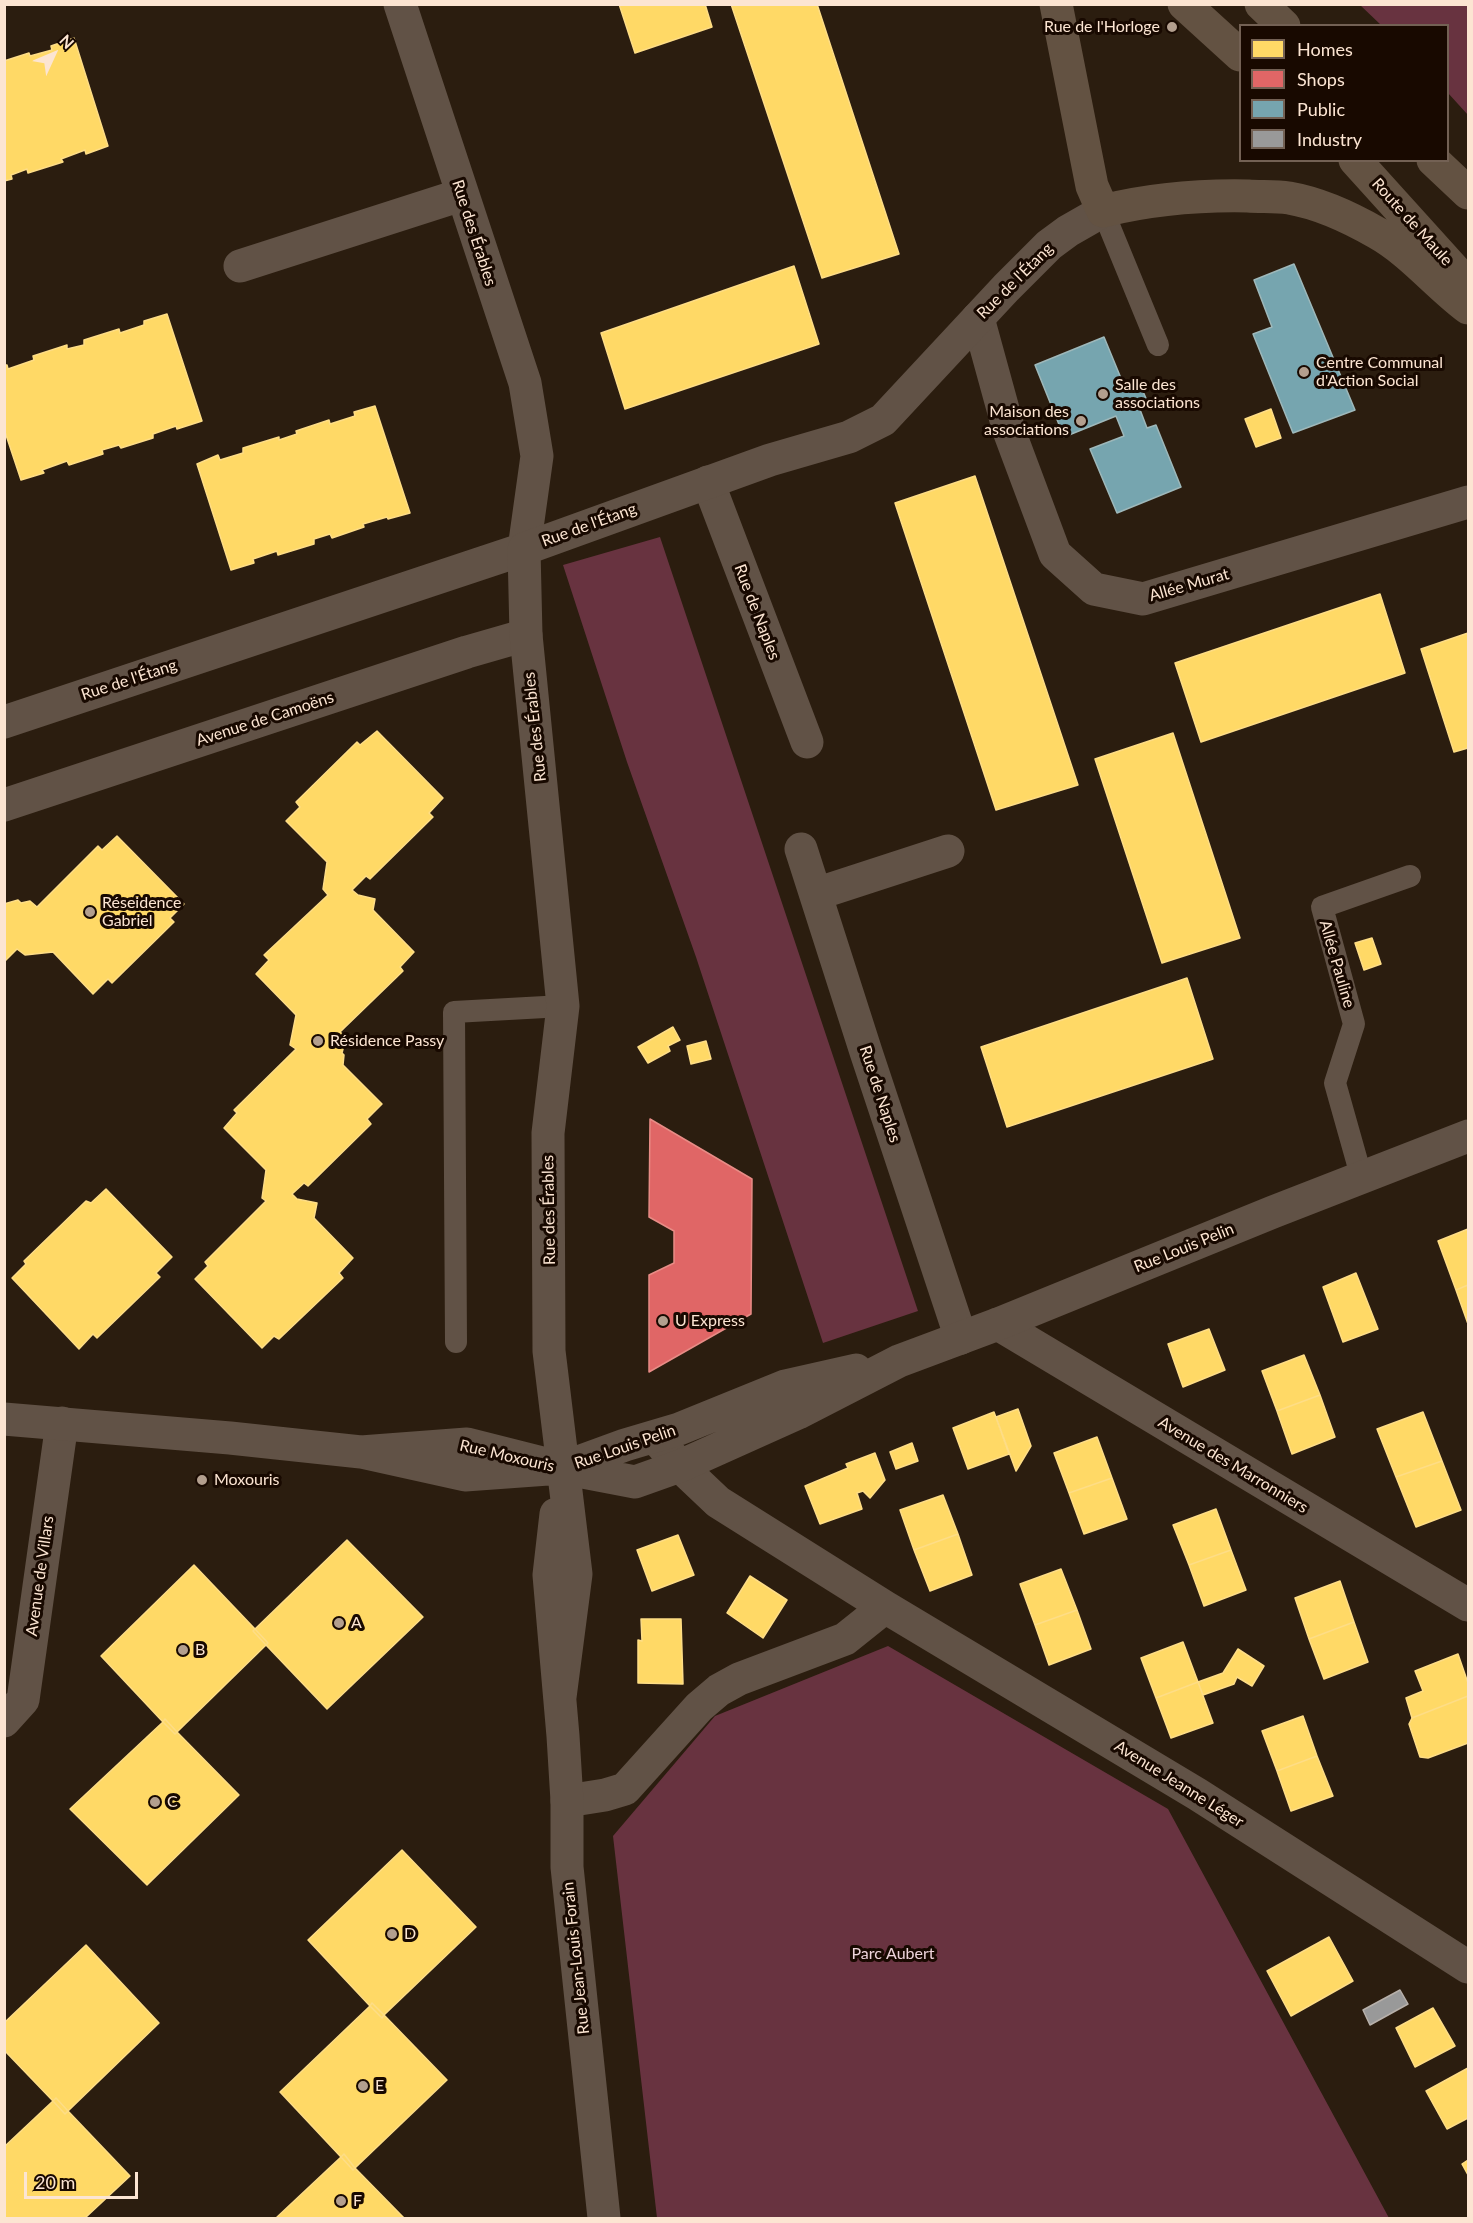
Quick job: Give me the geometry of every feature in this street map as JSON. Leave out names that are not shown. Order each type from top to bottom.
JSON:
[{"type":"main road","points":[[1056,4],[1092,186],[1103,211],[1129,205],[1186,198],[1220,196],[1288,198],[1316,206],[1378,234],[1407,255],[1447,293],[1468,308]]},
{"type":"main road","points":[[1184,4],[1239,54]]},
{"type":"main road","points":[[1261,4],[1282,24]]},
{"type":"main road","name":"Route de Maule","points":[[1357,162],[1468,285]]},
{"type":"main road","points":[[1435,162],[1468,193]]},
{"type":"street","name":"Rue des Érables","points":[[400,4],[461,195],[525,383],[537,456],[524,549],[526,635],[563,1006],[548,1133],[549,1351],[562,1468]]},
{"type":"street","points":[[240,266],[461,195]]},
{"type":"street","name":"Rue de l'Étang","points":[[4,722],[524,549],[770,460],[849,437],[882,420],[1049,245],[1103,211]]},
{"type":"street","name":"Allée Murat","points":[[978,318],[1010,431],[1055,554],[1094,589],[1143,599],[1468,502]]},
{"type":"street","name":"Rue de Naples","points":[[708,482],[807,742]]},
{"type":"street","name":"Avenue de Camoëns","points":[[4,805],[467,652],[526,635]]},
{"type":"street","name":"Rue de Naples","points":[[801,849],[962,1338]]},
{"type":"street","points":[[816,894],[948,851]]},
{"type":"street","name":"Rue Louis Pelin","points":[[562,1468],[635,1482],[680,1466],[798,1413],[899,1361],[998,1324],[1273,1212],[1468,1136]]},
{"type":"street","name":"Avenue des Marronniers","points":[[998,1324],[1468,1605]]},
{"type":"street","name":"Rue Louis Pelin","points":[[562,1468],[679,1429],[785,1386],[899,1361]]},
{"type":"street","name":"Rue Moxouris","points":[[4,1419],[361,1452],[466,1444],[562,1468]]},
{"type":"street","name":"Avenue de Villars","points":[[4,1721],[23,1700],[62,1423]]},
{"type":"street","name":"Avenue Jeanne Léger","points":[[655,1437],[680,1466],[718,1502],[885,1607],[1197,1794],[1468,1967]]},
{"type":"street","name":"Rue Jean-Louis Forain","points":[[562,1468],[549,1575],[567,1801],[567,1867],[604,2218]]},
{"type":"street","points":[[567,1801],[605,1795],[625,1789],[699,1707],[719,1689],[739,1679],[845,1639],[885,1607]]},
{"type":"lane","points":[[1103,211],[1158,345]]},
{"type":"lane","name":"Allée Pauline","points":[[1362,1179],[1335,1083],[1354,1024],[1322,907],[1410,876]]},
{"type":"lane","points":[[456,1342],[454,1012],[563,1006]]},
{"type":"green space","points":[[1360,5],[1468,5],[1468,115],[1449,94],[1449,24],[1380,24]]},
{"type":"green space","points":[[660,537],[918,1311],[823,1343],[696,957],[627,762],[563,565]]},
{"type":"green space","name":"Parc Aubert","points":[[888,1646],[1168,1809],[1389,2218],[657,2218],[613,1836],[715,1716]]},
{"type":"building: Homes","points":[[619,4],[705,4],[712,27],[635,53]]},
{"type":"building: Homes","points":[[731,4],[817,4],[899,254],[822,278]]},
{"type":"building: Homes","points":[[74,38],[108,146],[86,154],[85,150],[61,159],[63,162],[28,173],[27,169],[11,175],[12,179],[4,181],[4,61],[29,53],[30,56],[52,50],[51,46]]},
{"type":"building: Homes","points":[[794,266],[819,344],[625,409],[601,333]]},
{"type":"building: Homes","points":[[167,314],[202,421],[177,429],[176,426],[153,434],[153,438],[121,448],[119,445],[102,450],[103,454],[69,465],[67,461],[42,470],[44,473],[21,480],[4,429],[4,365],[7,365],[8,369],[34,360],[33,356],[67,345],[67,349],[84,345],[84,340],[119,329],[120,333],[144,325],[144,321]]},
{"type":"building: Homes","points":[[375,406],[410,513],[363,524],[364,527],[332,538],[330,534],[314,539],[314,544],[278,555],[277,551],[253,559],[254,563],[231,570],[197,464],[218,455],[220,460],[243,453],[243,448],[279,437],[279,440],[297,434],[296,431],[329,420],[330,424],[355,416],[354,412]]},
{"type":"building: Homes","points":[[1271,409],[1281,438],[1256,447],[1245,419]]},
{"type":"building: Homes","points":[[975,476],[1078,785],[996,810],[895,503]]},
{"type":"building: Homes","points":[[1380,594],[1405,673],[1201,742],[1175,663]]},
{"type":"building: Homes","points":[[1468,633],[1468,748],[1454,752],[1421,649]]},
{"type":"building: Homes","name":"Résidence Passy","points":[[377,731],[443,798],[429,813],[433,817],[370,879],[366,876],[352,890],[358,895],[375,899],[373,910],[414,952],[400,967],[403,971],[340,1032],[346,1037],[342,1053],[344,1055],[343,1065],[382,1104],[367,1119],[371,1124],[308,1186],[304,1183],[292,1194],[297,1199],[317,1203],[314,1218],[353,1258],[339,1273],[343,1278],[279,1339],[274,1336],[262,1348],[195,1279],[208,1266],[205,1262],[266,1201],[262,1198],[266,1170],[224,1128],[237,1113],[234,1110],[296,1049],[290,1045],[296,1015],[256,974],[269,960],[264,955],[328,895],[323,889],[327,862],[286,821],[300,807],[296,802],[357,742],[360,745]]},
{"type":"building: Homes","points":[[1173,733],[1240,938],[1162,963],[1095,759]]},
{"type":"building: Homes","name":"Réseidence Gabriel","points":[[117,836],[184,904],[170,918],[174,922],[112,983],[108,979],[93,994],[53,952],[25,955],[17,949],[4,962],[4,904],[18,900],[21,903],[30,901],[37,907],[98,846],[102,850]]},
{"type":"building: Homes","points":[[1372,938],[1381,964],[1364,970],[1355,943]]},
{"type":"building: Homes","points":[[1187,978],[1213,1059],[1007,1127],[981,1047]]},
{"type":"building: Homes","points":[[673,1027],[680,1040],[668,1046],[670,1051],[648,1063],[638,1047]]},
{"type":"building: Homes","points":[[706,1041],[711,1059],[691,1064],[687,1046]]},
{"type":"building: Homes","points":[[106,1189],[172,1257],[156,1273],[160,1277],[97,1338],[93,1334],[79,1349],[12,1278],[26,1264],[24,1261],[86,1201],[91,1203]]},
{"type":"building: Homes","points":[[1468,1229],[1468,1285],[1456,1290],[1438,1241]]},
{"type":"building: Homes","points":[[1356,1273],[1378,1329],[1343,1342],[1323,1287]]},
{"type":"building: Homes","points":[[1468,1285],[1468,1324],[1456,1290]]},
{"type":"building: Homes","points":[[1209,1329],[1225,1370],[1183,1387],[1168,1344]]},
{"type":"building: Homes","points":[[1304,1355],[1320,1395],[1277,1411],[1262,1371]]},
{"type":"building: Homes","points":[[1320,1395],[1335,1437],[1292,1454],[1277,1411]]},
{"type":"building: Homes","points":[[1018,1409],[1031,1446],[1016,1471],[996,1417]]},
{"type":"building: Homes","points":[[994,1412],[1009,1454],[968,1469],[953,1428]]},
{"type":"building: Homes","points":[[1423,1412],[1442,1461],[1396,1477],[1377,1429]]},
{"type":"building: Homes","points":[[1097,1437],[1112,1478],[1069,1493],[1054,1453]]},
{"type":"building: Homes","points":[[912,1443],[918,1461],[896,1469],[890,1452]]},
{"type":"building: Homes","points":[[875,1453],[885,1480],[870,1498],[863,1491],[857,1493],[862,1509],[820,1524],[805,1486],[848,1468],[846,1464]]},
{"type":"building: Homes","points":[[1442,1461],[1461,1510],[1416,1527],[1396,1477]]},
{"type":"building: Homes","points":[[1112,1478],[1127,1519],[1084,1534],[1069,1493]]},
{"type":"building: Homes","points":[[943,1495],[958,1534],[914,1550],[900,1510]]},
{"type":"building: Homes","points":[[1216,1509],[1231,1550],[1189,1565],[1173,1525]]},
{"type":"building: Homes","points":[[958,1534],[972,1575],[930,1591],[914,1550]]},
{"type":"building: Homes","points":[[678,1535],[694,1575],[652,1591],[637,1550]]},
{"type":"building: Homes","name":"A","points":[[347,1540],[423,1617],[327,1709],[266,1645],[268,1643],[255,1629]]},
{"type":"building: Homes","points":[[1231,1550],[1246,1590],[1204,1606],[1189,1565]]},
{"type":"building: Homes","name":"B","points":[[194,1565],[255,1629],[253,1631],[266,1645],[177,1732],[165,1719],[163,1722],[101,1656]]},
{"type":"building: Homes","points":[[1061,1569],[1077,1610],[1035,1625],[1020,1584]]},
{"type":"building: Homes","points":[[750,1576],[787,1600],[763,1638],[727,1613]]},
{"type":"building: Homes","points":[[1340,1581],[1354,1622],[1309,1639],[1295,1598]]},
{"type":"building: Homes","points":[[1077,1610],[1091,1649],[1049,1665],[1035,1625]]},
{"type":"building: Homes","points":[[641,1619],[681,1619],[683,1684],[638,1683],[638,1640],[642,1641]]},
{"type":"building: Homes","points":[[1354,1622],[1368,1662],[1324,1679],[1309,1639]]},
{"type":"building: Homes","points":[[255,1629],[268,1643],[266,1645],[253,1631]]},
{"type":"building: Homes","points":[[1183,1642],[1198,1682],[1156,1698],[1141,1658]]},
{"type":"building: Homes","points":[[1238,1649],[1264,1666],[1252,1686],[1237,1677],[1234,1684],[1203,1695],[1198,1682],[1223,1673]]},
{"type":"building: Homes","points":[[1458,1654],[1468,1683],[1468,1696],[1412,1718],[1406,1698],[1423,1691],[1415,1671]]},
{"type":"building: Homes","points":[[1198,1682],[1213,1723],[1171,1738],[1156,1698]]},
{"type":"building: Homes","points":[[1468,1696],[1468,1743],[1428,1758],[1420,1757],[1409,1724],[1412,1718]]},
{"type":"building: Homes","points":[[1303,1716],[1317,1756],[1277,1771],[1262,1731]]},
{"type":"building: Homes","points":[[165,1719],[177,1732],[175,1734],[163,1722]]},
{"type":"building: Homes","name":"C","points":[[163,1722],[175,1734],[177,1732],[239,1795],[147,1885],[70,1809]]},
{"type":"building: Homes","points":[[1317,1756],[1333,1796],[1291,1811],[1277,1771]]},
{"type":"building: Homes","name":"D","points":[[402,1850],[476,1927],[384,2015],[372,2003],[370,2006],[308,1940]]},
{"type":"building: Homes","points":[[1329,1937],[1353,1981],[1291,2016],[1267,1971]]},
{"type":"building: Homes","points":[[86,1945],[159,2023],[68,2111],[56,2098],[53,2101],[4,2050],[4,2023]]},
{"type":"building: Homes","points":[[372,2003],[384,2015],[382,2018],[370,2006]]},
{"type":"building: Homes","name":"E","points":[[370,2006],[382,2018],[384,2015],[447,2080],[355,2168],[344,2154],[341,2157],[280,2092]]},
{"type":"building: Homes","points":[[1433,2008],[1455,2046],[1415,2067],[1396,2028]]},
{"type":"building: Homes","points":[[1468,2068],[1468,2118],[1447,2129],[1426,2091]]},
{"type":"building: Homes","points":[[56,2098],[68,2111],[65,2114],[53,2101]]},
{"type":"building: Homes","points":[[53,2101],[65,2114],[68,2111],[130,2176],[85,2218],[4,2218],[4,2147]]},
{"type":"building: Homes","points":[[344,2154],[355,2168],[353,2170],[341,2157]]},
{"type":"building: Homes","name":"F","points":[[341,2157],[353,2170],[355,2168],[404,2218],[276,2218]]},
{"type":"building: Homes","points":[[1468,2160],[1468,2175],[1462,2164]]},
{"type":"building: Shops","points":[[650,1119],[752,1179],[751,1314],[649,1372],[649,1275],[674,1263],[674,1231],[649,1217]]},
{"type":"building: Public","name":"Centre Communal d'Action Social","points":[[1294,264],[1355,410],[1293,433],[1253,334],[1272,327],[1254,280]]},
{"type":"building: Public","name":"Maison des associations","points":[[1104,337],[1125,388],[1139,382],[1148,403],[1139,407],[1147,428],[1156,425],[1181,487],[1117,513],[1090,449],[1124,436],[1116,416],[1064,437],[1035,365]]},
{"type":"building: Industry","points":[[1400,1990],[1408,2004],[1370,2025],[1363,2010]]},
{"type":"place","name":"Rue de l'Horloge","points":[[1172,27]]},
{"type":"place","name":"Centre Communal d'Action Social","points":[[1304,372]]},
{"type":"place","name":"Salle des associations","points":[[1103,394]]},
{"type":"place","name":"Maison des associations","points":[[1081,421]]},
{"type":"place","name":"Réseidence Gabriel","points":[[90,912]]},
{"type":"place","name":"Résidence Passy","points":[[318,1041]]},
{"type":"place","name":"U Express","points":[[663,1321]]},
{"type":"place","name":"Moxouris","points":[[202,1480]]},
{"type":"place","name":"A","points":[[339,1623]]},
{"type":"place","name":"B","points":[[183,1650]]},
{"type":"place","name":"C","points":[[155,1802]]},
{"type":"place","name":"D","points":[[392,1934]]},
{"type":"place","name":"E","points":[[363,2086]]},
{"type":"place","name":"F","points":[[341,2201]]}]
